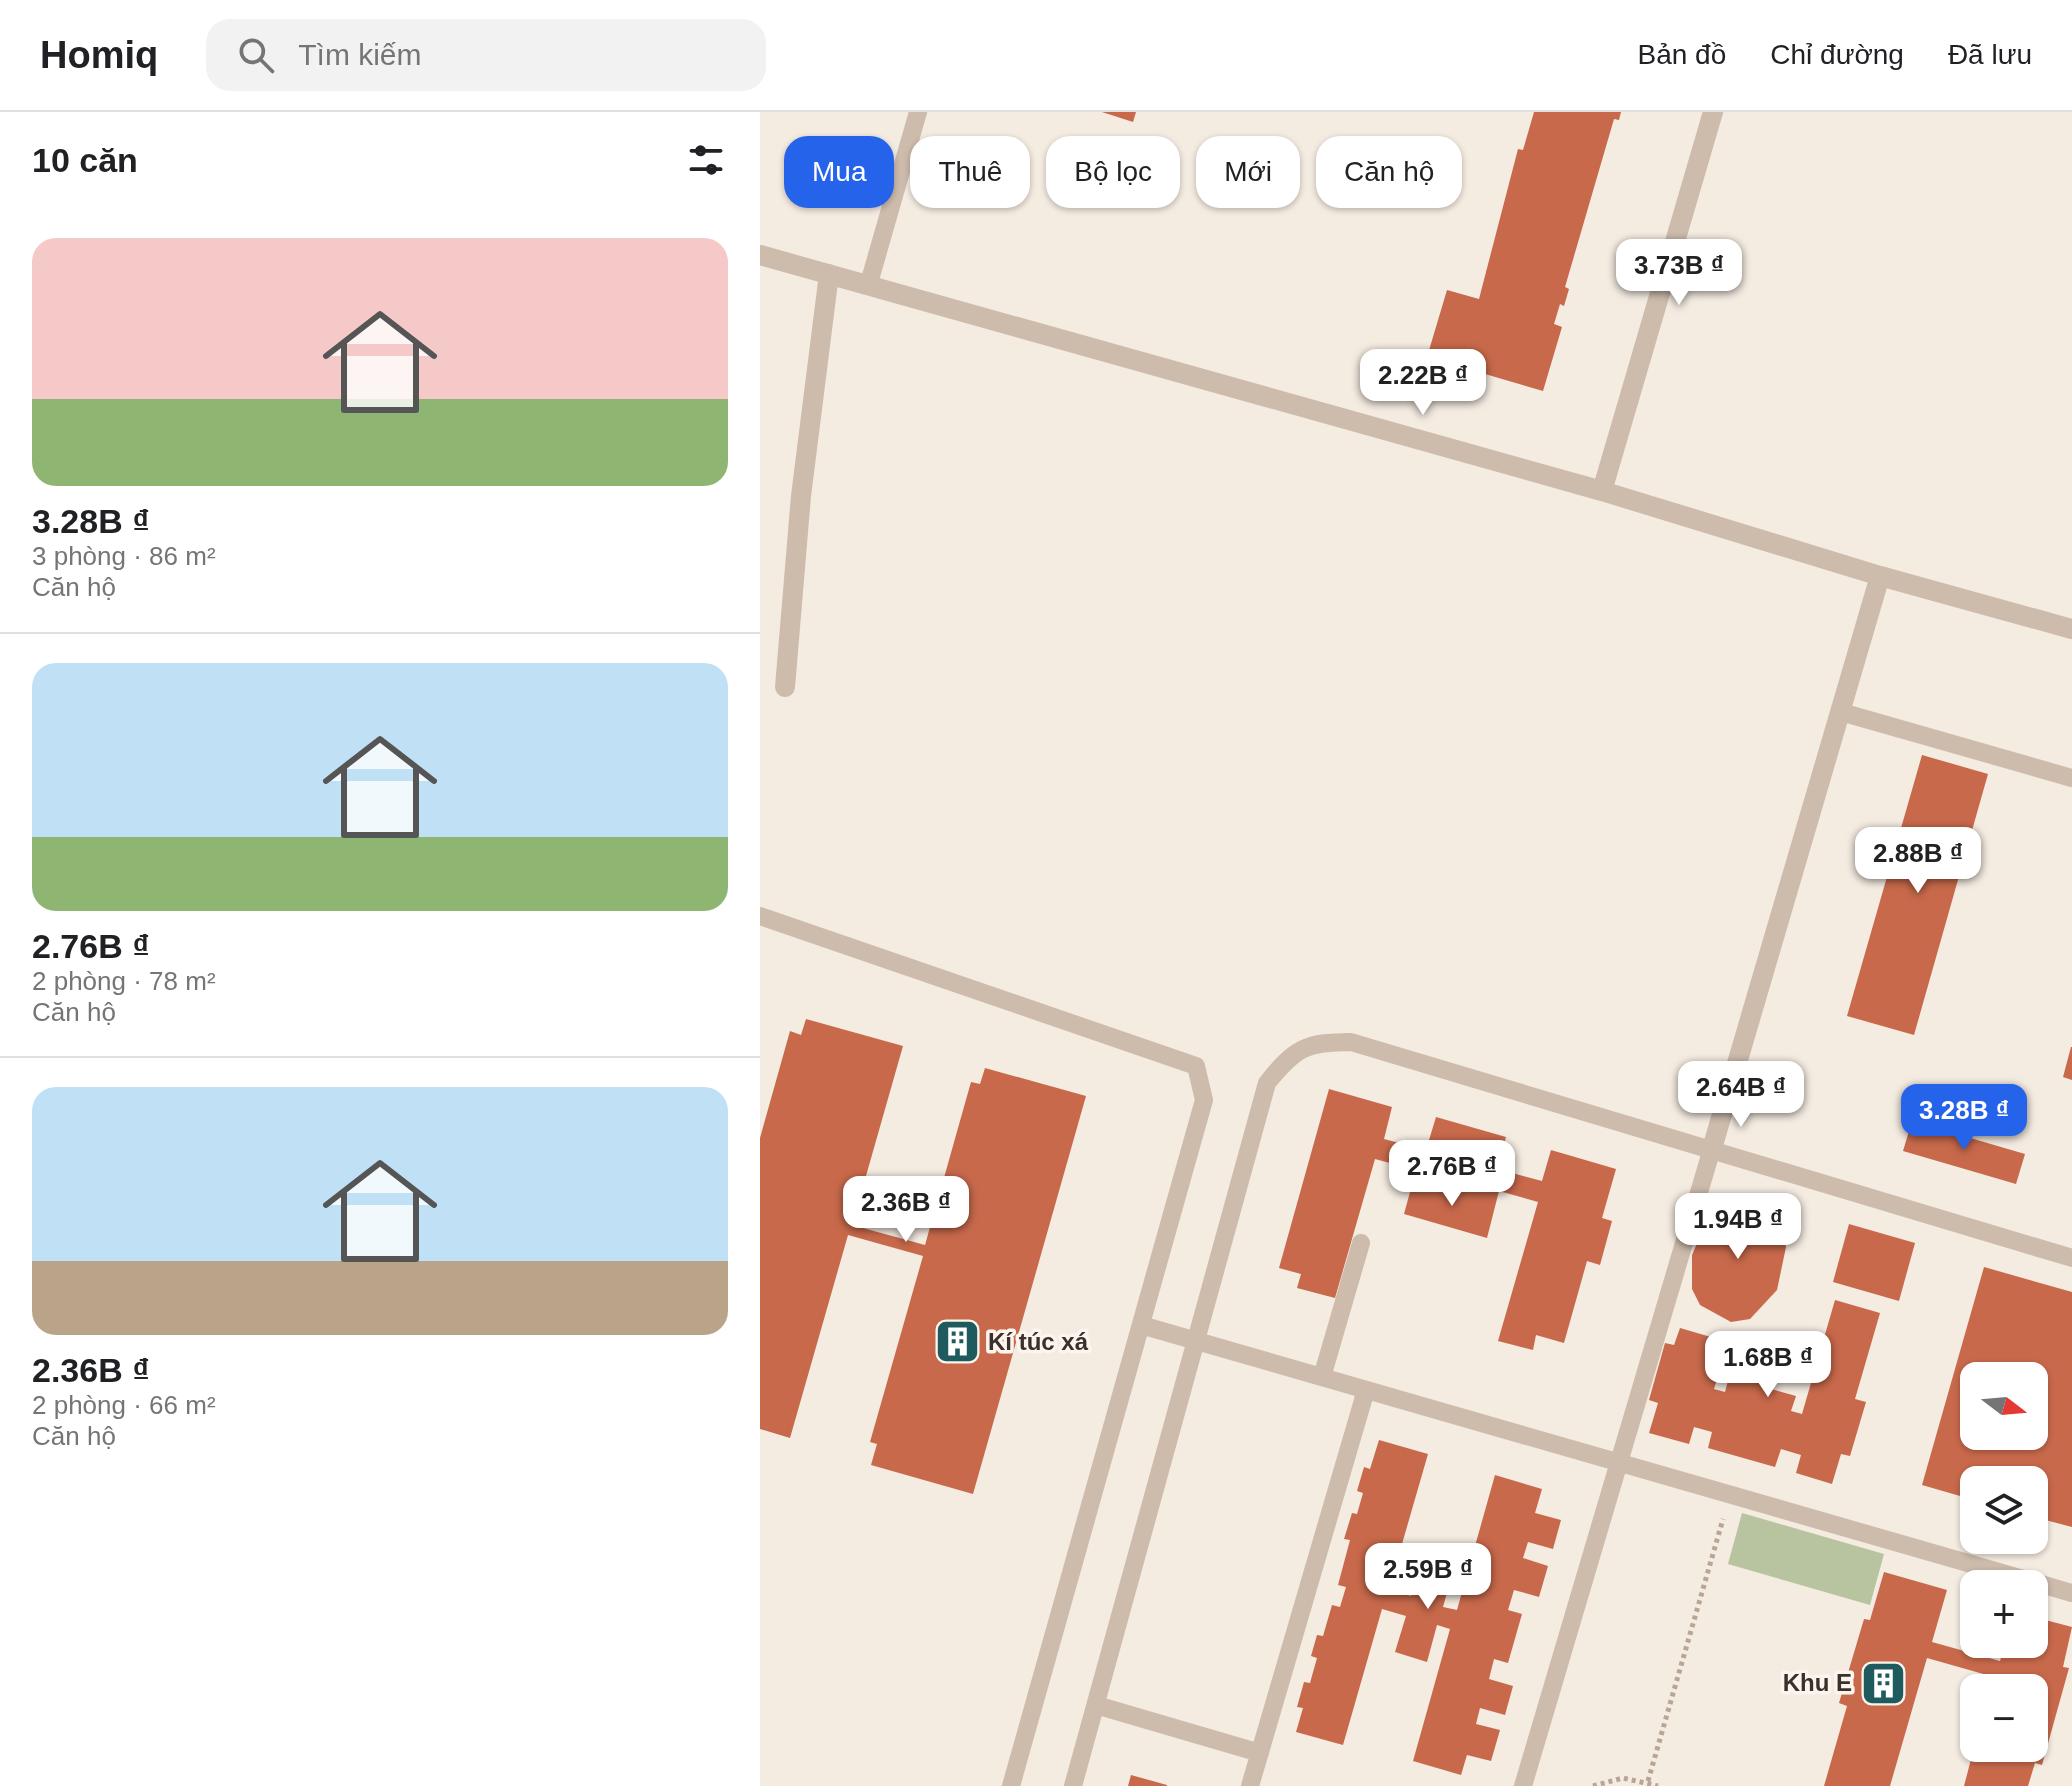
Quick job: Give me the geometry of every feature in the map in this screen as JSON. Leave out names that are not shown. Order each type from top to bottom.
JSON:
[{"type":"street","points":[[1602,491],[1713,112]]},
{"type":"street","points":[[760,255],[869,283],[1602,491],[1880,576],[2072,629]]},
{"type":"street","points":[[785,687],[801,496],[829,274]]},
{"type":"street","points":[[1711,1152],[1880,576]]},
{"type":"lane","points":[[869,283],[918,112]]},
{"type":"lane","points":[[1841,712],[2072,778]]},
{"type":"lane","points":[[760,916],[1196,1066],[1204,1100],[1011,1786]]},
{"type":"lane","points":[[1073,1786],[1267,1083],[1287,1059],[1313,1042],[1351,1042],[2072,1258]]},
{"type":"lane","points":[[1523,1786],[1711,1152]]},
{"type":"lane","points":[[1322,1377],[1361,1243]]},
{"type":"lane","points":[[1141,1325],[2072,1593]]},
{"type":"lane","points":[[1250,1786],[1366,1390]]},
{"type":"lane","points":[[1096,1705],[1260,1753]]},
{"type":"path","points":[[1648,1781],[1730,1495]]},
{"type":"path","points":[[1593,1786],[1623,1778],[1648,1781],[1658,1786]]},
{"type":"green space","points":[[1742,1513],[1884,1554],[1870,1605],[1728,1564]]},
{"type":"building","points":[[1102,112],[1136,112],[1133,122]]},
{"type":"building","points":[[1534,112],[1621,112],[1619,120],[1614,119],[1565,287],[1569,289],[1554,324],[1562,327],[1543,391],[1427,357],[1447,290],[1479,299],[1518,149],[1523,150]]},
{"type":"building","points":[[1922,755],[1988,774],[1914,1035],[1847,1016]]},
{"type":"building","name":"Kí túc xá","points":[[806,1019],[903,1046],[852,1225],[925,1245],[971,1082],[980,1084],[985,1068],[1086,1096],[973,1494],[871,1465],[877,1444],[870,1442],[923,1256],[848,1235],[790,1438],[760,1429],[760,1138],[790,1031],[801,1035]]},
{"type":"building","points":[[2072,1047],[2072,1080],[2063,1077]]},
{"type":"building","points":[[1329,1089],[1392,1107],[1384,1139],[1426,1150],[1436,1117],[1506,1137],[1497,1169],[1542,1181],[1551,1150],[1616,1169],[1602,1218],[1612,1221],[1600,1265],[1587,1261],[1564,1343],[1536,1335],[1533,1350],[1498,1341],[1538,1202],[1499,1191],[1487,1238],[1404,1214],[1416,1170],[1375,1159],[1335,1298],[1297,1288],[1301,1274],[1279,1268]]},
{"type":"building","points":[[1912,1121],[2025,1154],[2016,1184],[1903,1151]]},
{"type":"building","points":[[1746,1200],[1772,1215],[1782,1228],[1786,1247],[1777,1290],[1750,1319],[1731,1322],[1700,1305],[1692,1289],[1692,1255],[1707,1220],[1720,1207]]},
{"type":"building","points":[[1849,1224],[1915,1243],[1899,1301],[1833,1282]]},
{"type":"building","points":[[1984,1267],[2072,1292],[2072,1527],[2048,1521],[2048,1466],[1960,1466],[1960,1496],[1922,1485]]},
{"type":"building","points":[[1835,1300],[1880,1313],[1855,1399],[1866,1402],[1850,1456],[1841,1454],[1832,1484],[1796,1473],[1801,1455],[1781,1449],[1775,1467],[1708,1448],[1712,1432],[1694,1427],[1689,1444],[1649,1433],[1658,1403],[1649,1400],[1665,1343],[1674,1345],[1680,1328],[1728,1342],[1714,1389],[1725,1392],[1729,1377],[1752,1383],[1765,1376],[1771,1389],[1796,1396],[1791,1411],[1802,1414]]},
{"type":"building","points":[[1379,1440],[1428,1454],[1389,1589],[1411,1596],[1423,1555],[1455,1564],[1443,1607],[1457,1610],[1495,1475],[1542,1489],[1535,1513],[1561,1520],[1553,1549],[1528,1542],[1523,1558],[1548,1566],[1539,1597],[1514,1590],[1508,1610],[1522,1614],[1508,1663],[1494,1659],[1489,1679],[1513,1686],[1505,1715],[1480,1708],[1476,1724],[1500,1730],[1491,1761],[1467,1755],[1461,1775],[1413,1761],[1450,1629],[1437,1625],[1427,1662],[1395,1652],[1406,1616],[1382,1609],[1343,1745],[1296,1732],[1303,1708],[1297,1707],[1304,1682],[1310,1683],[1317,1658],[1311,1656],[1317,1635],[1323,1636],[1332,1605],[1340,1607],[1346,1587],[1338,1585],[1350,1540],[1344,1539],[1352,1513],[1357,1514],[1363,1493],[1357,1491],[1364,1467],[1370,1469]]},
{"type":"building","name":"Khu E","points":[[1884,1572],[1947,1590],[1932,1642],[1960,1650],[1960,1658],[2000,1661],[2001,1658],[2048,1658],[2048,1621],[2072,1627],[2063,1667],[2069,1668],[2048,1743],[2048,1674],[1983,1674],[1927,1658],[1890,1786],[1824,1786],[1847,1706],[1839,1703],[1864,1619],[1870,1620]]},
{"type":"building","name":"Khu E","points":[[1970,1762],[2043,1762],[2042,1765],[2035,1763],[2028,1786],[1964,1786]]},
{"type":"building","points":[[1131,1775],[1167,1785],[1167,1786],[1128,1786]]},
{"type":"place","name":"Kí túc xá","points":[[957,1342]]},
{"type":"place","name":"Khu E","points":[[1883,1683]]}]
